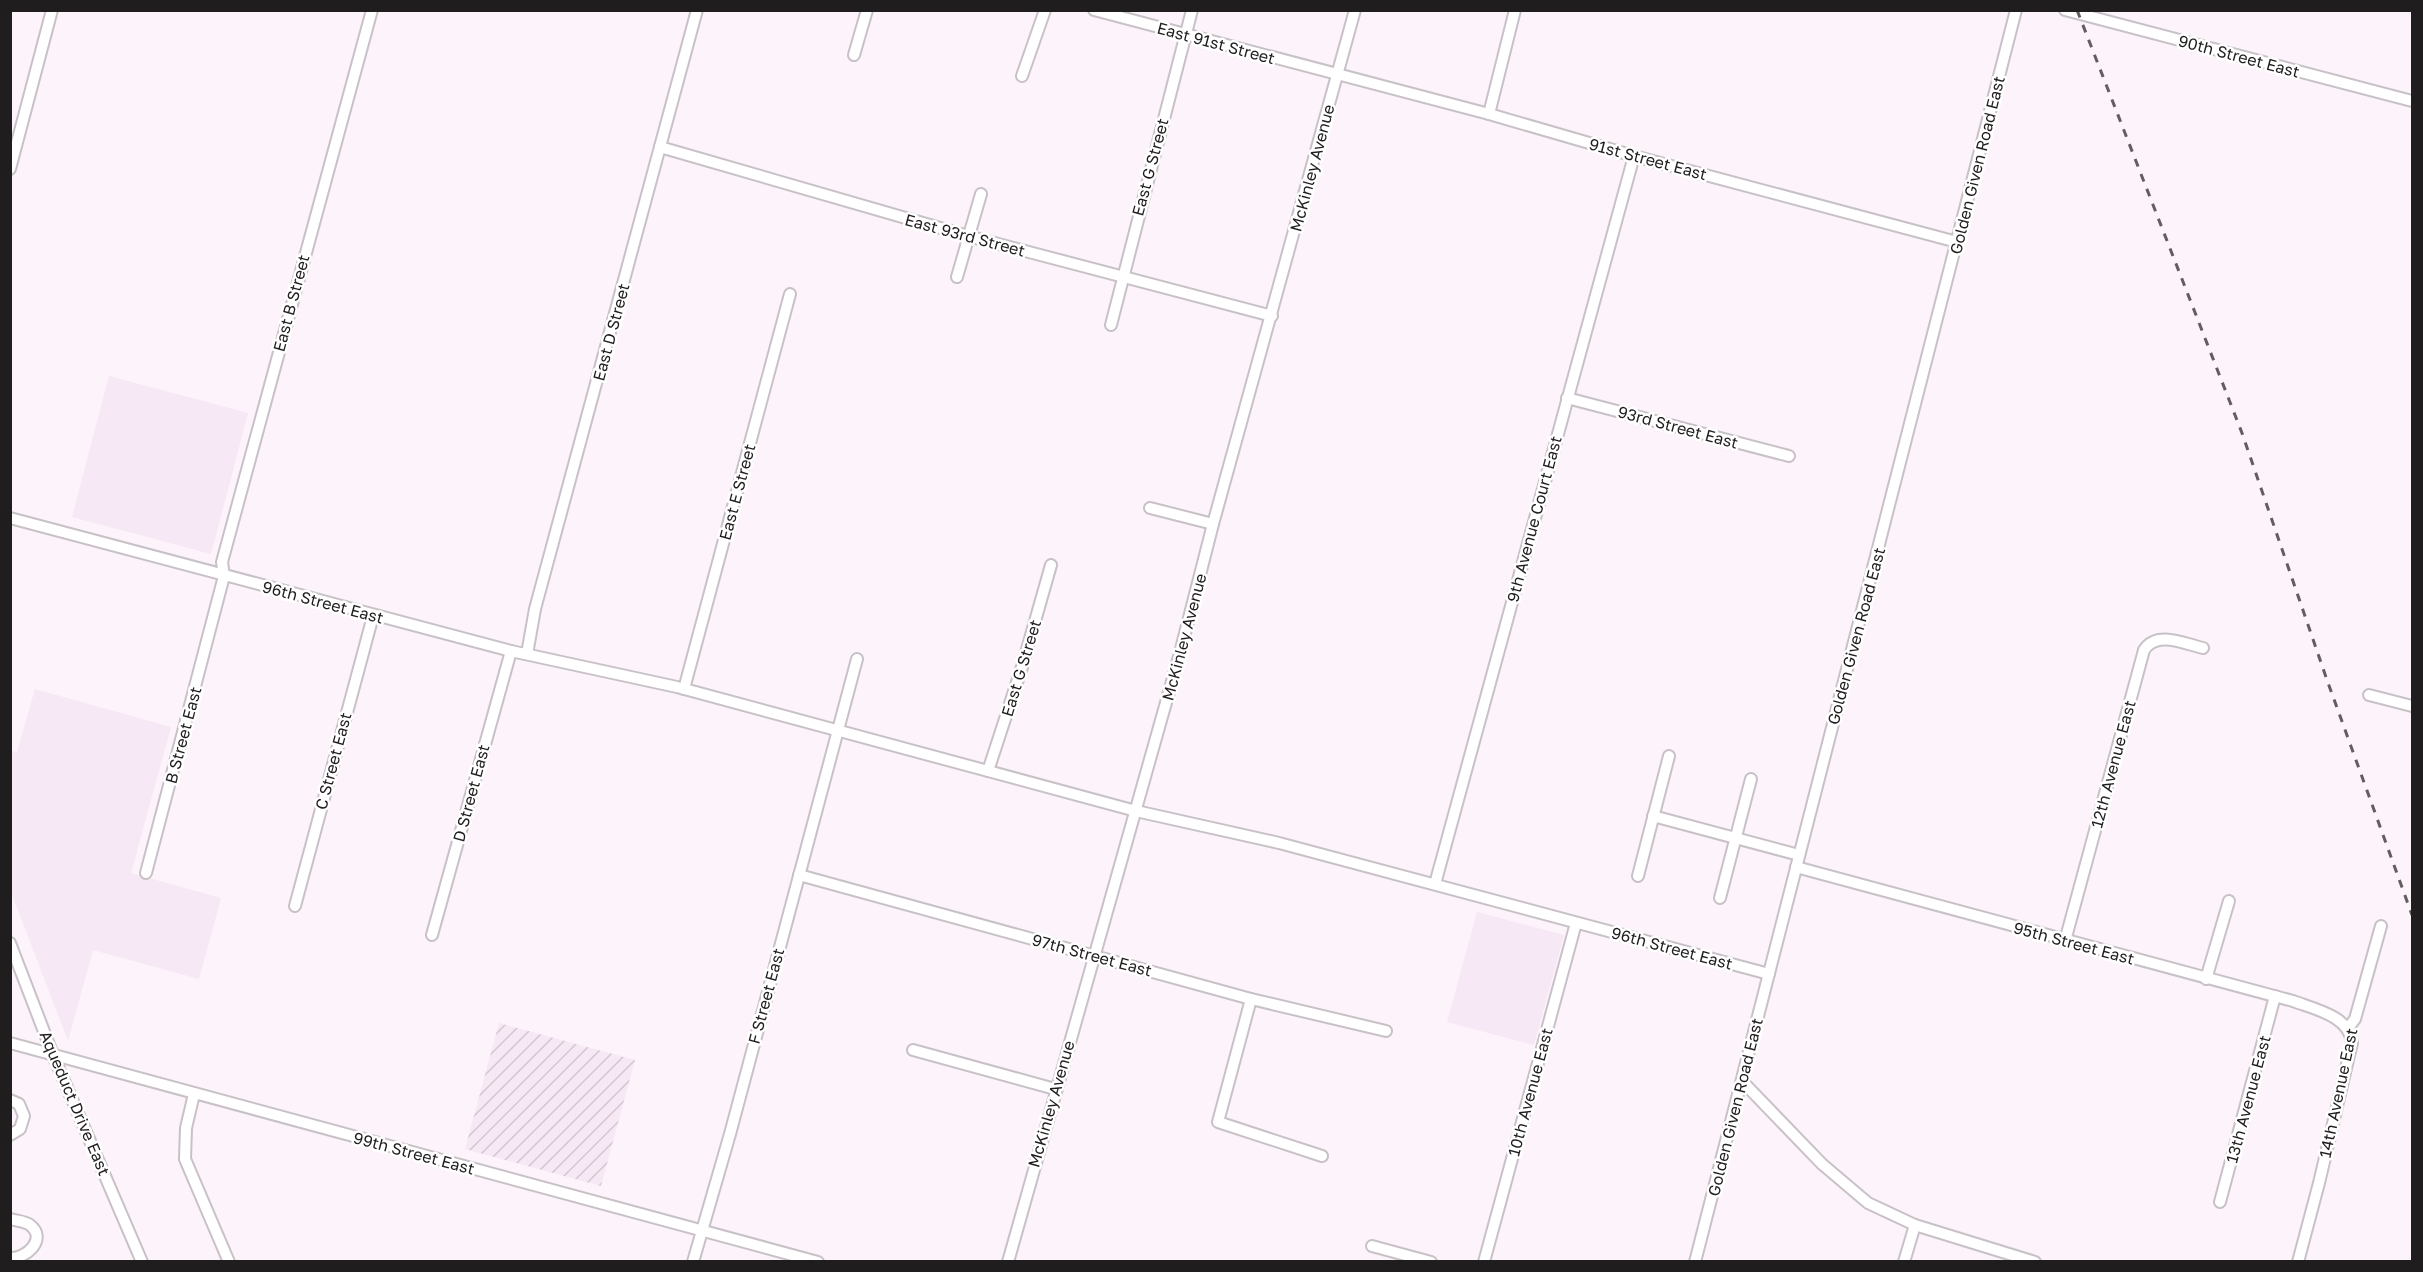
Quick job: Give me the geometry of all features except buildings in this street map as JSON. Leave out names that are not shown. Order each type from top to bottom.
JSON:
[{"type":"street","points":[[10,169],[52,10]]},
{"type":"street","name":"East B Street","points":[[219,597],[224,576],[222,562],[247,466],[372,10]]},
{"type":"street","name":"East D Street","points":[[527,654],[536,609],[697,10]]},
{"type":"street","points":[[854,55],[867,10]]},
{"type":"street","points":[[1022,76],[1045,10]]},
{"type":"street","name":"East 91st Street","points":[[1094,10],[1338,75]]},
{"type":"street","name":"East G Street","points":[[1111,325],[1192,10]]},
{"type":"street","name":"McKinley Avenue","points":[[1008,1262],[1093,955],[1136,811],[1355,10]]},
{"type":"street","points":[[1489,114],[1515,10]]},
{"type":"street","name":"Golden Given Road East","points":[[1695,1262],[2016,10]]},
{"type":"street","name":"90th Street East","points":[[2064,10],[2412,101]]},
{"type":"street","name":"91st Street East","points":[[1338,75],[1958,242]]},
{"type":"street","name":"East 93rd Street","points":[[660,147],[968,236],[1272,316]]},
{"type":"street","name":"9th Avenue Court East","points":[[1435,884],[1634,156]]},
{"type":"street","points":[[957,277],[981,194]]},
{"type":"street","name":"East E Street","points":[[684,689],[790,294]]},
{"type":"street","name":"93rd Street East","points":[[1567,398],[1789,456]]},
{"type":"street","points":[[1150,508],[1213,524]]},
{"type":"street","name":"96th Street East","points":[[10,518],[373,616],[512,651],[638,677],[1136,811],[1279,843],[1769,974]]},
{"type":"street","name":"East G Street","points":[[988,771],[1022,667],[1051,565]]},
{"type":"street","name":"B Street East","points":[[146,873],[219,597]]},
{"type":"street","name":"C Street East","points":[[295,906],[373,616]]},
{"type":"street","name":"12th Avenue East","points":[[2065,941],[2144,650],[2148,644],[2158,639],[2203,648]]},
{"type":"street","name":"D Street East","points":[[432,935],[512,651]]},
{"type":"street","name":"F Street East","points":[[693,1262],[857,659]]},
{"type":"street","points":[[2369,694],[2412,706]]},
{"type":"street","points":[[1638,876],[1669,756]]},
{"type":"street","points":[[1720,898],[1751,779]]},
{"type":"street","points":[[1653,816],[1799,855]]},
{"type":"street","name":"95th Street East","points":[[1796,867],[2275,996],[2314,1009],[2342,1022],[2348,1029]]},
{"type":"street","name":"97th Street East","points":[[799,875],[1251,999],[1386,1031]]},
{"type":"street","points":[[2206,979],[2229,901]]},
{"type":"street","name":"10th Avenue East","points":[[1484,1262],[1576,923]]},
{"type":"street","name":"14th Avenue East","points":[[2298,1262],[2319,1184],[2352,1042],[2348,1029],[2355,1019],[2381,926]]},
{"type":"street","name":"Aqueduct Drive East","points":[[10,943],[53,1054],[142,1262]]},
{"type":"street","name":"13th Avenue East","points":[[2220,1202],[2275,996]]},
{"type":"street","points":[[1251,999],[1218,1122],[1322,1156]]},
{"type":"street","name":"99th Street East","points":[[10,1043],[818,1262]]},
{"type":"street","points":[[913,1050],[1055,1089]]},
{"type":"street","points":[[1742,1081],[1842,1183],[1868,1203],[1915,1225],[2036,1262]]},
{"type":"street","points":[[194,1094],[186,1128],[185,1159],[229,1262]]},
{"type":"street","points":[[10,1100],[19,1104],[24,1116],[20,1129],[10,1135]]},
{"type":"street","points":[[10,1219],[29,1224],[33,1228],[36,1239],[31,1251],[24,1256],[10,1258]]},
{"type":"street","points":[[1904,1262],[1915,1225]]},
{"type":"street","points":[[1372,1246],[1431,1262]]},
{"type":"shaded area","points":[[109,376],[248,413],[211,554],[72,517]]},
{"type":"shaded area","points":[[35,689],[171,727],[131,873],[221,898],[199,979],[93,950],[68,1041],[11,892],[11,751],[17,752]]},
{"type":"shaded area","points":[[1477,912],[1564,935],[1534,1045],[1447,1022]]},
{"type":"shaded area","points":[[499,1023],[635,1060],[601,1186],[465,1149]]},
{"type":"railway","points":[[2077,10],[2242,433],[2327,680],[2412,915]]}]
